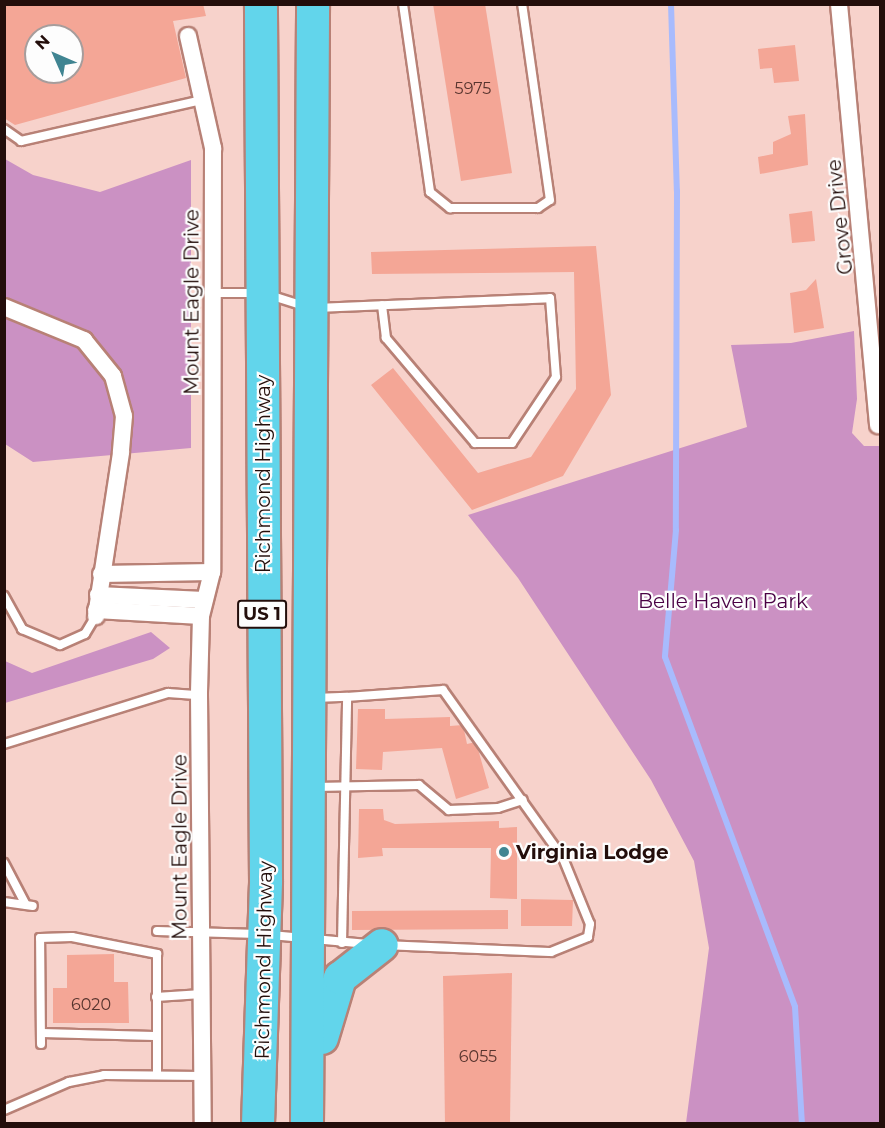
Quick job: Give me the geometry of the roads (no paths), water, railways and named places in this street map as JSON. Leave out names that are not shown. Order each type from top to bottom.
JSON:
[{"type":"highway","name":"Richmond Highway","points":[[258,1124],[265,934],[261,4]]},
{"type":"highway","name":"US 1","points":[[307,1124],[311,1076],[313,4]]},
{"type":"highway","points":[[311,1076],[337,984],[349,966],[382,945]]},
{"type":"street","name":"Grove Drive","points":[[839,4],[878,424]]},
{"type":"street","name":"Mount Eagle Drive","points":[[188,36],[213,148],[213,572],[202,608],[199,695],[203,1124]]},
{"type":"street","points":[[4,307],[84,340],[113,376],[124,416],[97,607],[202,608]]},
{"type":"street","points":[[101,574],[213,572]]},
{"type":"lane","points":[[403,4],[430,192],[450,208],[538,208],[550,200],[522,4]]},
{"type":"lane","points":[[4,129],[21,141],[202,100]]},
{"type":"lane","points":[[214,293],[263,293],[312,308],[382,305],[549,298],[555,377],[512,443],[475,443],[386,338],[382,305]]},
{"type":"lane","points":[[4,596],[22,629],[60,645],[85,634],[97,607]]},
{"type":"lane","points":[[157,931],[202,937],[265,934],[310,942],[551,952],[588,937],[590,924],[563,858],[443,690],[310,699]]},
{"type":"lane","points":[[4,744],[168,693],[199,695]]},
{"type":"lane","points":[[342,943],[347,786],[347,697]]},
{"type":"lane","points":[[310,788],[419,785],[449,810],[498,808],[523,800]]},
{"type":"lane","points":[[4,863],[29,906],[4,902]]},
{"type":"lane","points":[[41,1044],[40,938],[72,937],[157,954],[154,1036],[157,1075]]},
{"type":"lane","points":[[156,997],[202,994]]},
{"type":"lane","points":[[42,1033],[154,1036]]},
{"type":"lane","points":[[4,1110],[69,1082],[157,1075],[202,1076]]},
{"type":"waterway","points":[[671,4],[677,191],[676,530],[665,657],[795,1007],[802,1124]]},
{"type":"place","name":"Virginia Lodge","points":[[504,852]]},
{"type":"park label","name":"Belle Haven Park","points":[[723,601]]}]
